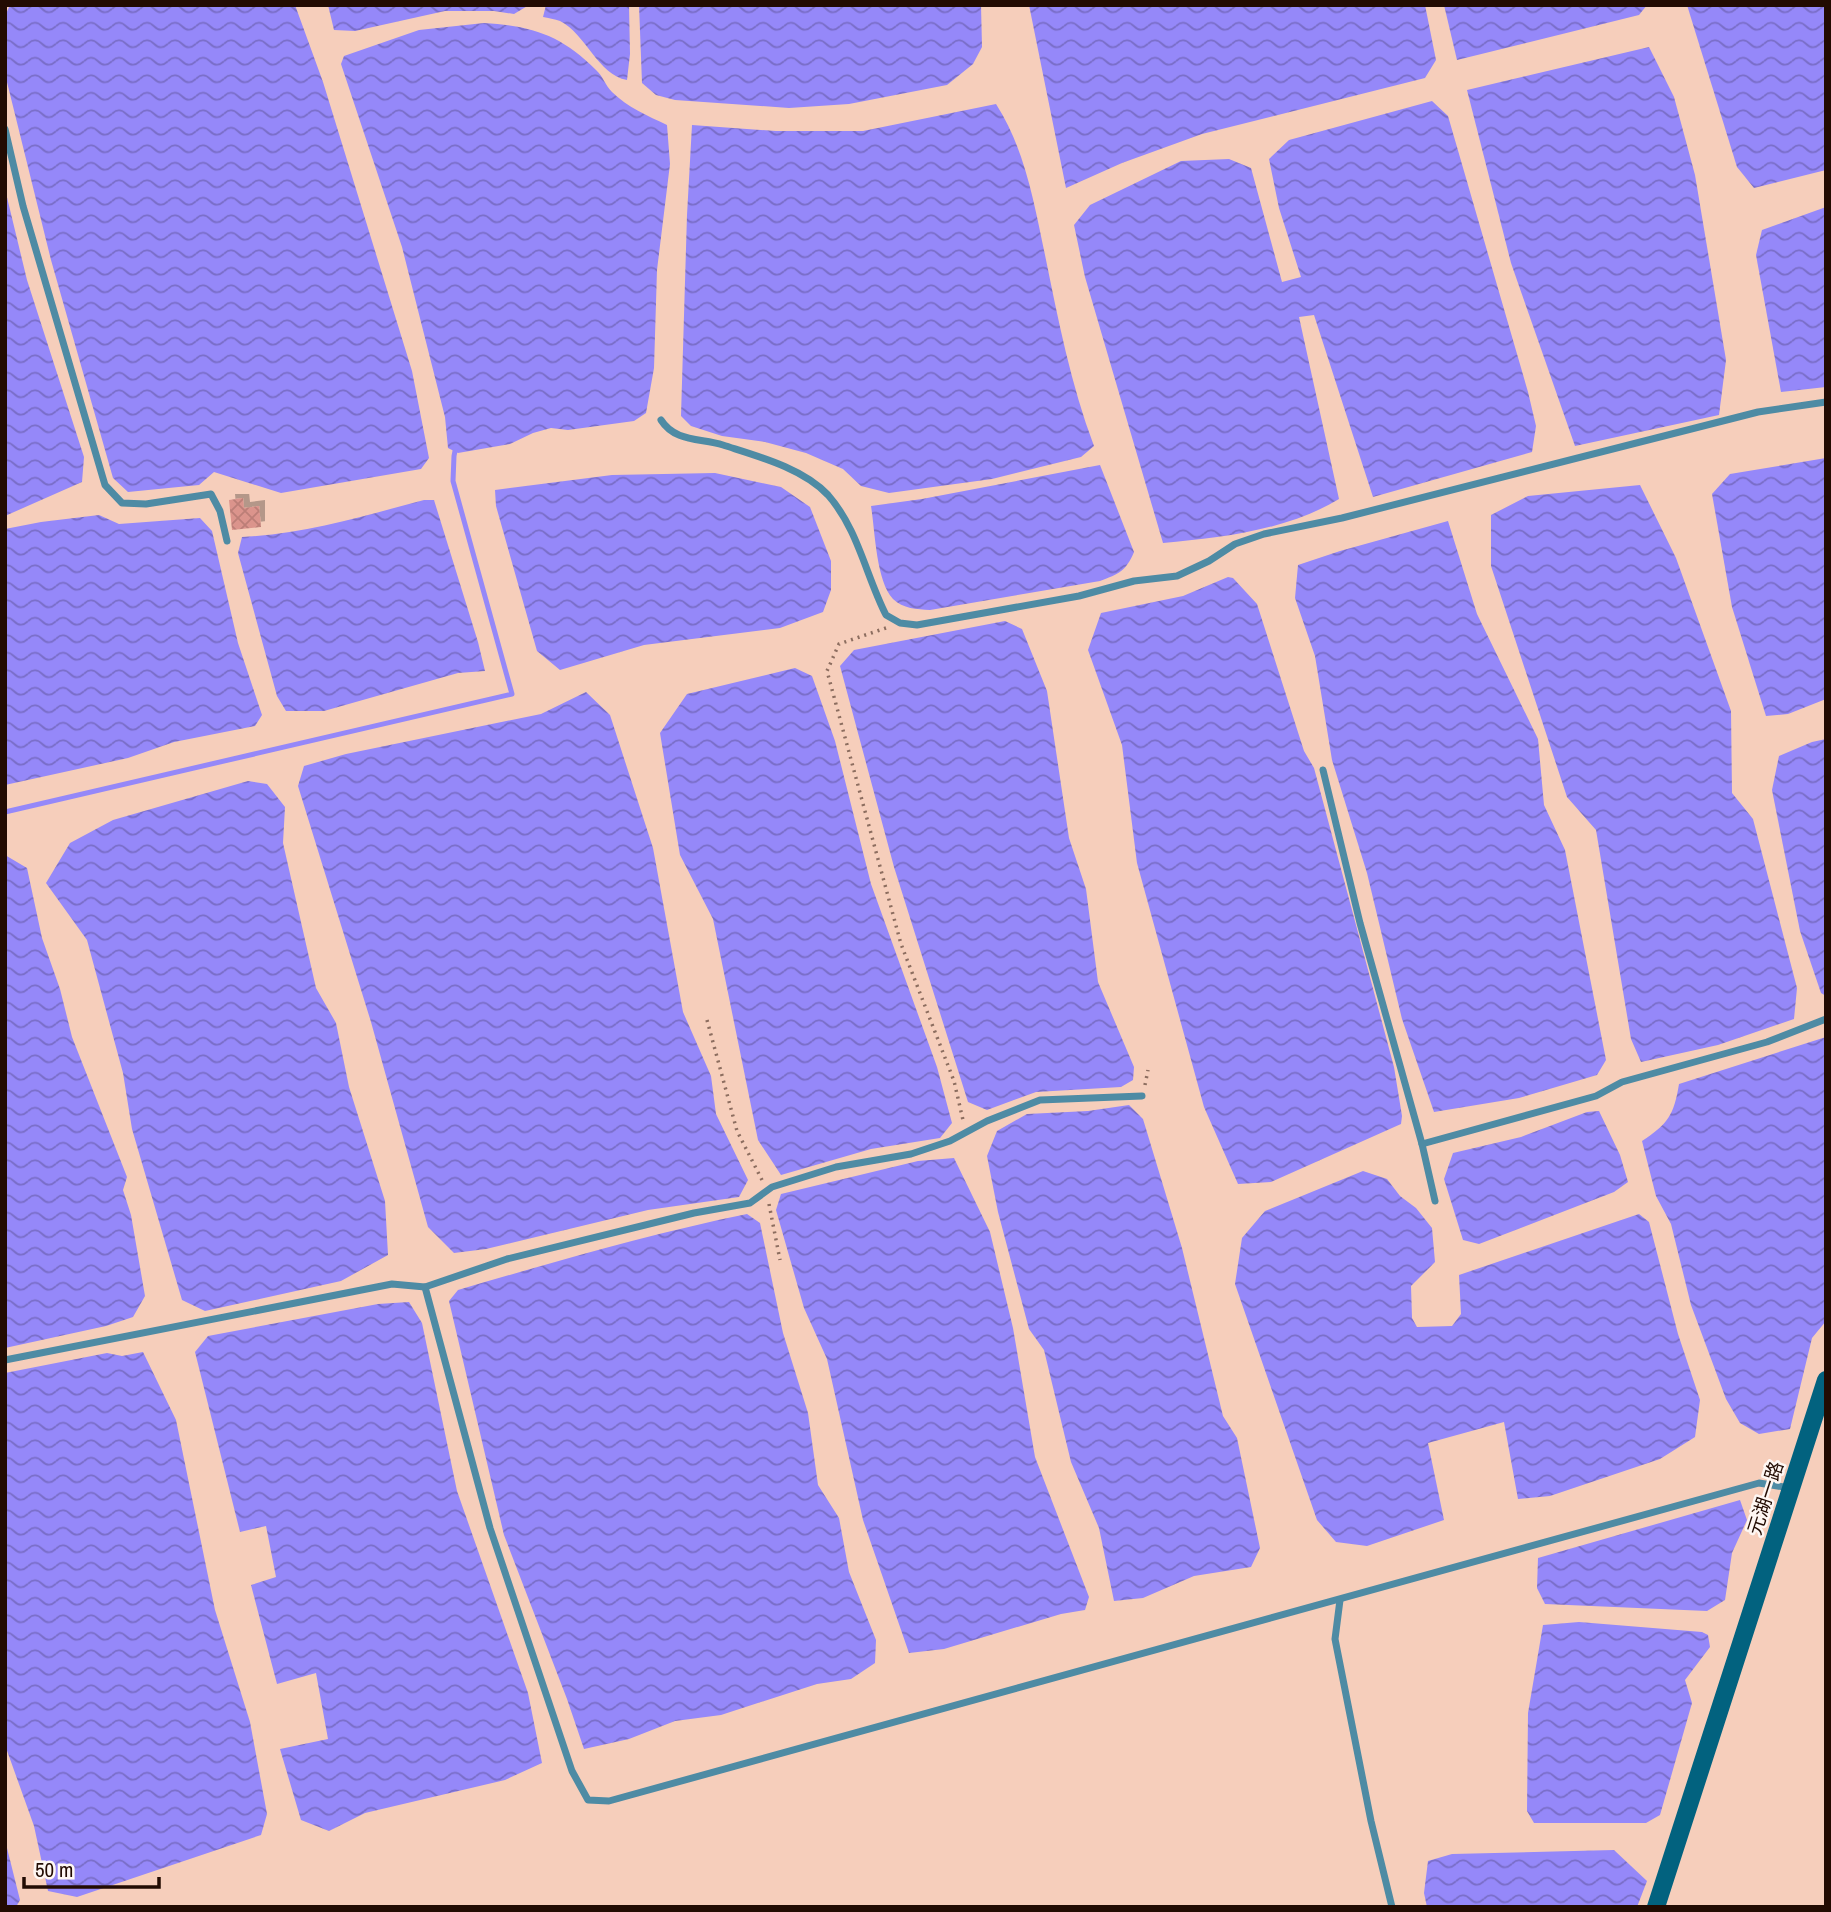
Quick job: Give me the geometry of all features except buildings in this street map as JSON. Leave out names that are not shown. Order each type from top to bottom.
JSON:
[{"type":"main road","name":"元湖一路","points":[[1656,1907],[1826,1380]]},
{"type":"lane","points":[[5,129],[34,245],[105,485],[122,503],[146,504],[212,494],[220,511],[227,541]]},
{"type":"lane","points":[[661,420],[667,429],[682,437],[720,444],[763,459],[799,474],[827,494],[843,515],[858,544],[886,615],[900,623],[917,625],[1079,596],[1133,581],[1177,576],[1209,561],[1235,544],[1264,534],[1355,514],[1758,412],[1826,402]]},
{"type":"lane","points":[[1323,770],[1360,923],[1422,1144],[1435,1201]]},
{"type":"lane","points":[[1422,1144],[1596,1096],[1622,1083],[1767,1042],[1826,1019]]},
{"type":"lane","points":[[5,1360],[392,1284],[425,1287],[507,1259],[694,1213],[750,1203],[772,1187],[836,1167],[911,1154],[950,1141],[986,1121],[1040,1100],[1143,1096]]},
{"type":"lane","points":[[425,1287],[490,1528],[568,1758],[587,1800],[609,1801],[1759,1483],[1790,1489]]},
{"type":"lane","points":[[1340,1600],[1335,1639],[1371,1821],[1392,1907]]},
{"type":"path","points":[[893,619],[884,630],[839,644],[827,670],[901,944],[954,1081],[966,1132]]},
{"type":"path","points":[[707,1020],[737,1131],[767,1191],[779,1260]]},
{"type":"water","points":[[10,5],[295,5],[323,82],[412,371],[429,458],[421,469],[281,493],[214,472],[199,485],[128,492],[113,478],[51,260],[5,74],[5,16]]},
{"type":"water","points":[[328,5],[529,5],[514,14],[494,11],[445,11],[355,31],[334,30]]},
{"type":"water","points":[[546,5],[629,5],[630,54],[627,80],[617,77],[600,63],[569,27],[560,21],[543,17]]},
{"type":"water","points":[[639,5],[981,5],[982,47],[973,64],[947,85],[849,104],[789,108],[675,100],[656,95],[642,83]]},
{"type":"water","points":[[1029,5],[1425,5],[1436,60],[1425,78],[1202,134],[1122,163],[1066,188]]},
{"type":"water","points":[[1444,5],[1647,5],[1639,15],[1457,60]]},
{"type":"water","points":[[1687,5],[1826,5],[1826,170],[1754,188],[1737,167]]},
{"type":"water","points":[[484,23],[545,34],[570,48],[598,72],[618,97],[638,111],[667,125],[670,164],[657,270],[654,368],[646,413],[634,421],[568,430],[551,428],[510,444],[458,453],[448,448],[445,417],[402,247],[341,64],[344,56],[419,30]]},
{"type":"water","points":[[1649,47],[1674,97],[1695,175],[1726,360],[1719,415],[1575,446],[1511,263],[1467,90]]},
{"type":"water","points":[[1432,101],[1448,116],[1528,392],[1536,426],[1532,452],[1373,497],[1314,315],[1299,317],[1339,499],[1298,518],[1254,531],[1163,543],[1085,277],[1074,225],[1090,205],[1181,161],[1229,159],[1251,168],[1282,282],[1301,277],[1279,208],[1269,159],[1289,140]]},
{"type":"water","points":[[996,104],[1014,139],[1027,177],[1066,352],[1094,446],[1081,457],[992,479],[889,493],[861,486],[843,469],[806,453],[765,442],[722,436],[691,426],[681,416],[692,125],[776,131],[863,131]]},
{"type":"water","points":[[5,189],[27,280],[84,457],[82,482],[5,516]]},
{"type":"water","points":[[1826,207],[1826,387],[1781,392],[1756,255],[1762,230]]},
{"type":"water","points":[[1826,458],[1826,699],[1788,714],[1766,716],[1732,607],[1712,494],[1730,474]]},
{"type":"water","points":[[1100,465],[1134,552],[1125,568],[1117,574],[1100,581],[930,610],[901,605],[887,591],[880,568],[871,506]]},
{"type":"water","points":[[715,473],[781,487],[810,507],[831,561],[831,590],[823,612],[780,628],[644,645],[560,670],[537,651],[496,506],[495,490],[612,475]]},
{"type":"water","points":[[1640,485],[1676,558],[1731,711],[1732,793],[1753,819],[1797,988],[1794,1019],[1718,1045],[1641,1062],[1631,1039],[1596,830],[1567,797],[1491,566],[1491,515],[1528,496]]},
{"type":"water","points":[[424,500],[434,500],[485,671],[458,673],[324,711],[286,711],[277,696],[238,553],[242,537],[311,528]]},
{"type":"water","points":[[99,515],[119,524],[200,518],[212,531],[238,643],[262,715],[255,726],[174,742],[128,758],[5,785],[5,529]]},
{"type":"water","points":[[1448,521],[1477,614],[1538,739],[1544,805],[1565,850],[1606,1060],[1597,1075],[1519,1098],[1434,1112],[1402,1019],[1367,873],[1332,760],[1315,656],[1295,598],[1298,565]]},
{"type":"water","points":[[1228,577],[1233,578],[1257,604],[1304,751],[1314,768],[1394,1067],[1402,1116],[1401,1124],[1271,1182],[1238,1184],[1204,1107],[1137,863],[1122,745],[1088,650],[1101,613],[1183,596]]},
{"type":"water","points":[[1005,621],[1022,629],[1047,691],[1069,838],[1086,889],[1098,982],[1134,1067],[1133,1080],[1121,1087],[1036,1092],[987,1110],[968,1102],[894,867],[840,666],[854,650]]},
{"type":"water","points":[[795,668],[812,676],[835,741],[871,884],[937,1067],[952,1123],[940,1138],[871,1149],[781,1175],[758,1140],[713,919],[680,855],[660,733],[687,694]]},
{"type":"water","points":[[586,692],[610,715],[653,848],[683,1012],[711,1076],[716,1114],[748,1180],[739,1197],[648,1210],[486,1249],[454,1253],[428,1227],[371,1022],[298,786],[304,766],[346,754],[541,714]]},
{"type":"water","points":[[1826,739],[1826,996],[1821,993],[1800,931],[1772,790],[1779,756]]},
{"type":"water","points":[[248,781],[267,784],[285,807],[283,843],[316,988],[336,1023],[349,1087],[385,1201],[388,1255],[341,1281],[205,1311],[182,1300],[132,1129],[123,1073],[87,940],[46,883],[70,843],[113,820]]},
{"type":"water","points":[[5,855],[27,868],[42,938],[60,989],[72,1037],[127,1177],[123,1190],[131,1215],[145,1296],[133,1317],[106,1326],[5,1348]]},
{"type":"water","points":[[1826,1037],[1826,1321],[1812,1338],[1790,1429],[1759,1434],[1740,1423],[1726,1399],[1691,1305],[1671,1224],[1656,1196],[1642,1141],[1668,1118],[1675,1104],[1679,1084]]},
{"type":"water","points":[[1129,1105],[1143,1119],[1182,1248],[1223,1416],[1237,1438],[1260,1548],[1251,1567],[1194,1576],[1143,1598],[1114,1601],[1099,1528],[1071,1462],[1044,1350],[1029,1329],[998,1212],[987,1156],[997,1131],[1027,1114],[1088,1111]]},
{"type":"water","points":[[1599,1111],[1620,1155],[1628,1182],[1614,1192],[1479,1244],[1463,1240],[1444,1179],[1453,1153],[1521,1137],[1587,1112]]},
{"type":"water","points":[[954,1158],[990,1232],[1013,1328],[1035,1457],[1089,1597],[1085,1610],[1061,1614],[944,1649],[909,1653],[863,1520],[827,1359],[804,1308],[776,1210],[781,1194],[918,1161]]},
{"type":"water","points":[[1363,1171],[1387,1179],[1432,1228],[1435,1262],[1411,1286],[1412,1318],[1417,1327],[1452,1326],[1461,1314],[1459,1275],[1639,1214],[1649,1222],[1678,1334],[1700,1400],[1695,1437],[1660,1459],[1550,1496],[1518,1499],[1504,1422],[1428,1443],[1444,1520],[1367,1546],[1336,1542],[1317,1520],[1235,1284],[1242,1238],[1265,1211]]},
{"type":"water","points":[[747,1214],[760,1223],[783,1333],[808,1413],[818,1485],[839,1518],[849,1572],[876,1640],[875,1663],[851,1679],[817,1684],[721,1715],[675,1721],[629,1739],[584,1749],[504,1535],[449,1301],[458,1290],[638,1239]]},
{"type":"water","points":[[409,1302],[422,1323],[457,1491],[528,1693],[542,1763],[505,1780],[365,1813],[329,1831],[301,1820],[280,1749],[328,1739],[316,1673],[277,1684],[251,1585],[276,1577],[266,1526],[240,1532],[195,1352],[208,1336],[378,1304]]},
{"type":"water","points":[[143,1352],[176,1420],[215,1610],[250,1722],[267,1814],[261,1835],[77,1897],[48,1891],[34,1826],[5,1745],[5,1373],[107,1353],[122,1356]]},
{"type":"water","points":[[1740,1500],[1747,1520],[1732,1553],[1725,1600],[1707,1611],[1545,1604],[1537,1588],[1538,1558]]},
{"type":"water","points":[[1579,1622],[1702,1632],[1708,1635],[1710,1647],[1685,1680],[1692,1703],[1660,1815],[1646,1823],[1534,1823],[1527,1811],[1528,1713],[1543,1625]]},
{"type":"water","points":[[5,1840],[20,1900],[16,1907],[5,1907]]},
{"type":"water","points":[[1614,1850],[1647,1881],[1637,1907],[1427,1907],[1424,1893],[1428,1861],[1452,1854]]},
{"type":"waterway","points":[[5,812],[512,694],[453,481],[456,446]]}]
